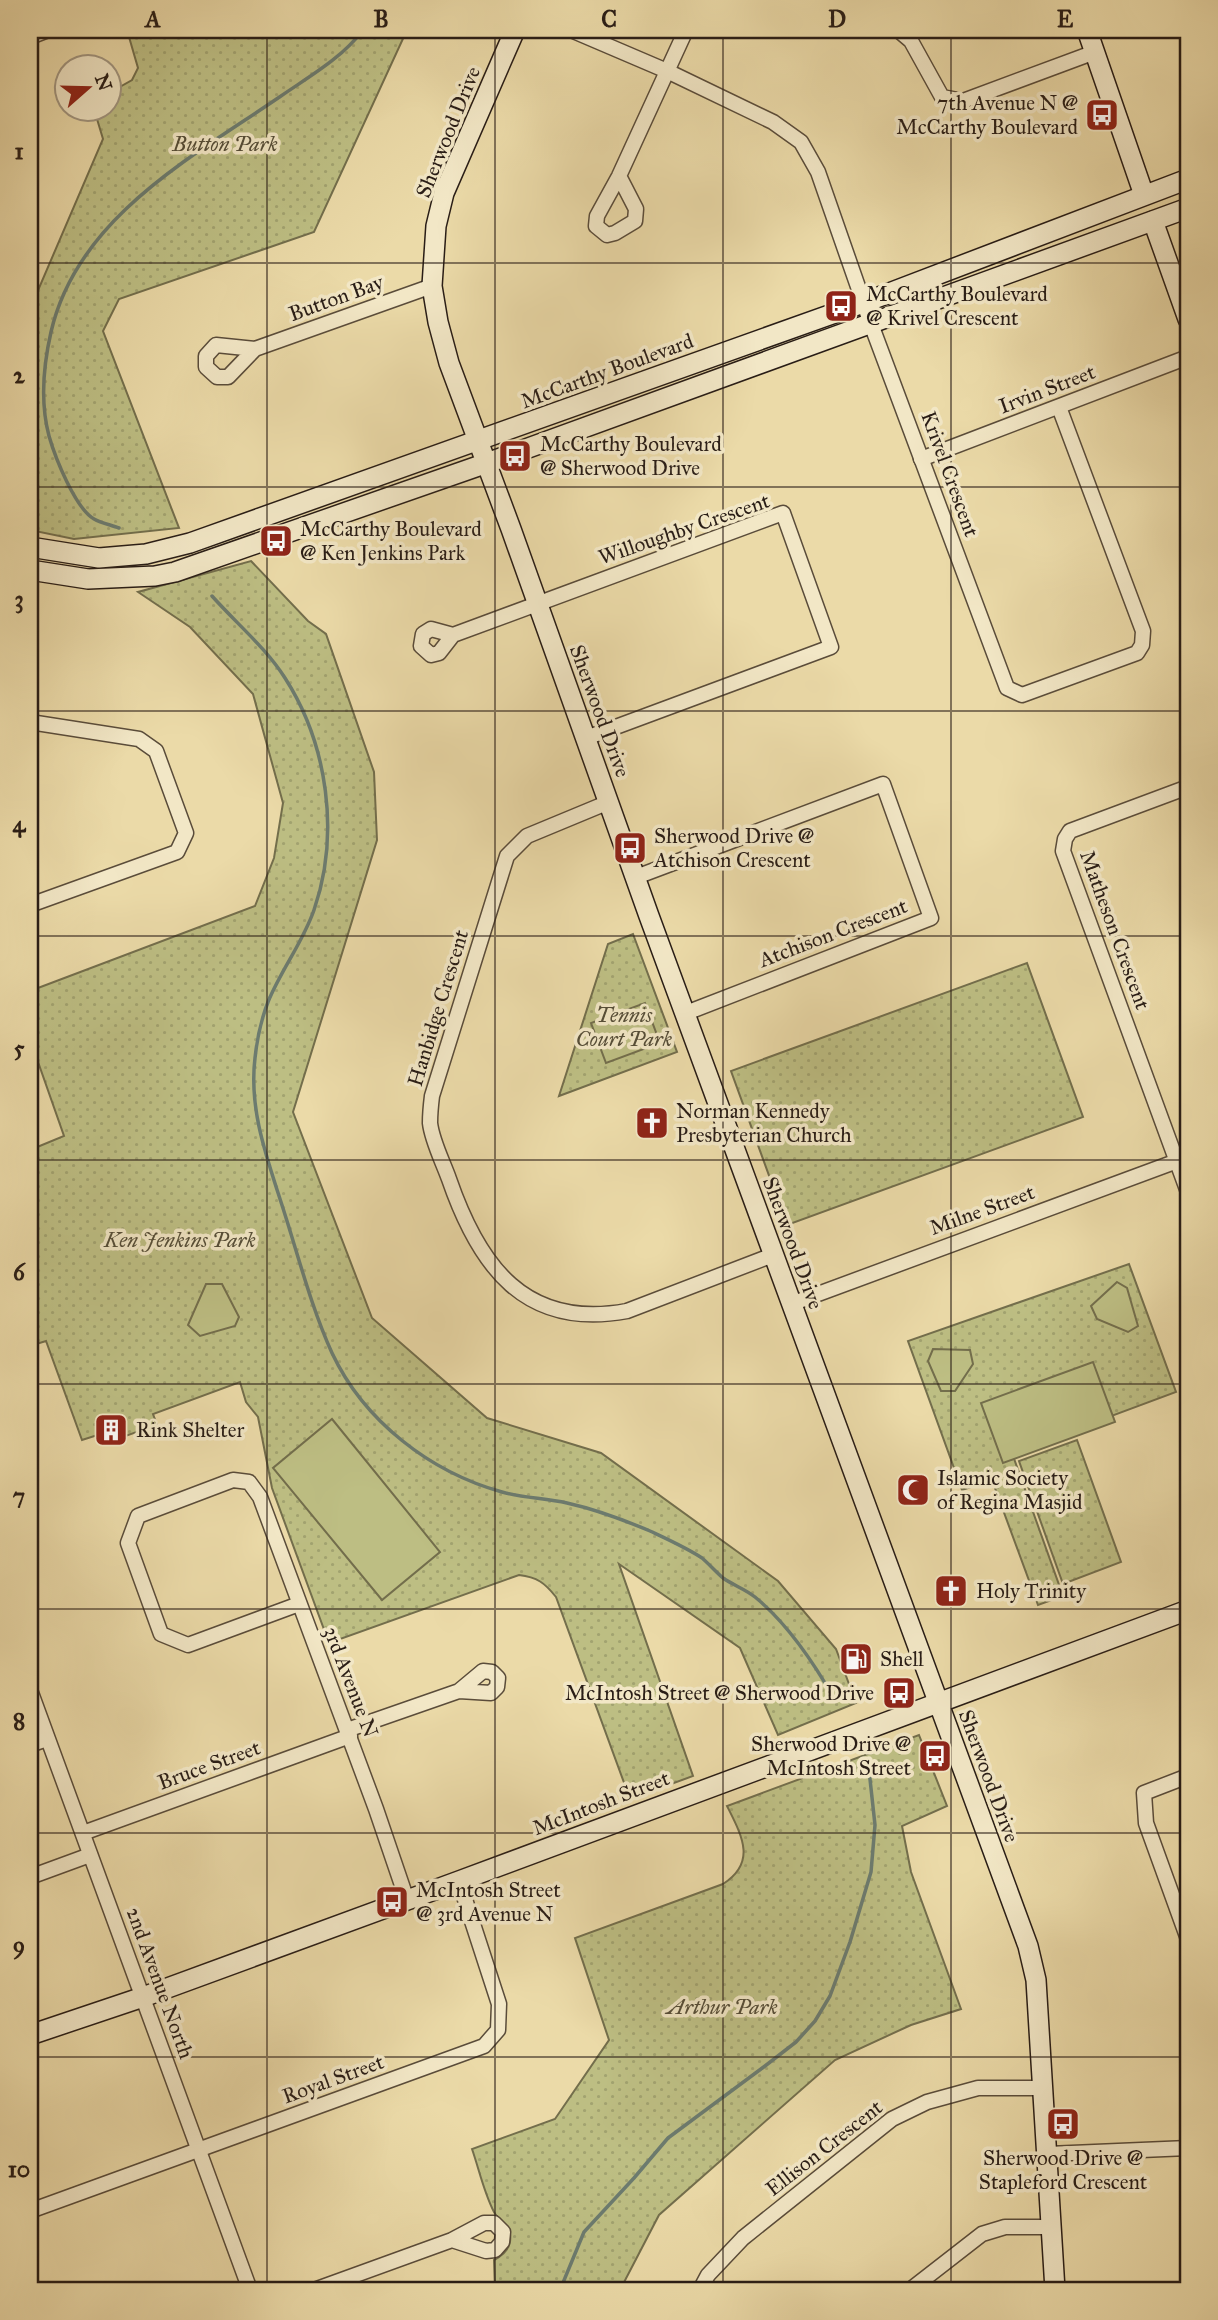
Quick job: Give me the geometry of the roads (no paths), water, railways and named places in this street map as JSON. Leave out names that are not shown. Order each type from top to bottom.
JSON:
[{"type":"street","points":[[30,37],[48,30]]},
{"type":"street","name":"Sherwood Drive","points":[[515,30],[444,193],[433,239],[432,286],[438,322],[449,363],[608,802],[1028,1946],[1037,1980],[1055,2290]]},
{"type":"street","name":"Krivel Crescent","points":[[570,30],[667,71],[773,122],[801,142],[818,172],[863,303],[1007,688],[1022,695],[1137,653],[1142,645],[1143,631],[1059,407]]},
{"type":"street","points":[[620,176],[685,30]]},
{"type":"street","points":[[898,30],[911,41],[942,97],[963,102],[1095,52]]},
{"type":"street","points":[[1087,30],[1188,319]]},
{"type":"street","name":"McCarthy Boulevard","points":[[30,547],[99,558],[146,554],[190,543],[863,303],[1188,179]]},
{"type":"street","points":[[30,570],[88,579],[155,576],[175,572],[487,463],[1188,208]]},
{"type":"street","name":"Button Bay","points":[[255,349],[432,286]]},
{"type":"street","name":"Irvin Street","points":[[921,459],[1188,357]]},
{"type":"street","name":"Willoughby Crescent","points":[[537,604],[783,513],[831,647],[586,738]]},
{"type":"street","points":[[453,635],[537,604]]},
{"type":"street","points":[[30,722],[139,739],[156,751],[186,833],[177,852],[30,905]]},
{"type":"street","name":"Atchison Crescent","points":[[636,877],[883,784],[931,918],[686,1013]]},
{"type":"street","name":"Matheson Crescent","points":[[1182,1159],[1063,851],[1070,831],[1188,787]]},
{"type":"street","name":"Hanbidge Crescent","points":[[608,802],[527,836],[507,856],[432,1096],[430,1124],[460,1210],[490,1265],[505,1280],[534,1301],[579,1315],[605,1315],[627,1311],[773,1255]]},
{"type":"street","points":[[1182,1159],[1188,1192]]},
{"type":"street","name":"Milne Street","points":[[791,1304],[1182,1159]]},
{"type":"street","name":"3rd Avenue N","points":[[299,1604],[188,1645],[161,1634],[128,1543],[138,1516],[233,1480],[249,1482],[260,1497],[349,1734],[407,1900]]},
{"type":"street","name":"McIntosh Street","points":[[30,2035],[143,1997],[1188,1610]]},
{"type":"street","name":"2nd Avenue North","points":[[30,1690],[250,2290]]},
{"type":"street","name":"Bruce Street","points":[[83,1833],[459,1691]]},
{"type":"street","points":[[30,1745],[47,1739]]},
{"type":"street","points":[[1188,1776],[1144,1793],[1146,1823],[1188,1939]]},
{"type":"street","points":[[30,1877],[90,1854]]},
{"type":"street","name":"Royal Street","points":[[30,2211],[484,2046],[498,2030],[499,2004],[459,1881]]},
{"type":"street","name":"Ellison Crescent","points":[[700,2290],[708,2275],[743,2238],[892,2119],[927,2102],[978,2088],[1043,2088]]},
{"type":"street","points":[[1048,2154],[1188,2148]]},
{"type":"street","points":[[910,2290],[982,2234],[1005,2227],[1052,2227]]},
{"type":"street","points":[[314,2290],[452,2240]]},
{"type":"street","points":[[1180,2290],[1188,2286]]},
{"type":"waterway","points":[[119,528],[94,519],[80,504],[61,469],[49,436],[44,410],[44,371],[51,332],[65,292],[85,256],[112,223],[142,194],[176,167],[325,66],[363,30]]},
{"type":"waterway","points":[[212,596],[260,646],[285,678],[300,704],[320,761],[328,821],[322,881],[309,922],[273,990],[261,1023],[254,1079],[258,1121],[268,1161],[319,1321],[346,1378],[381,1422],[425,1457],[450,1471],[502,1492],[567,1503],[609,1515],[650,1531],[702,1558],[723,1578],[755,1597],[778,1619],[809,1658],[835,1700]]},
{"type":"waterway","points":[[560,2290],[584,2232],[668,2138],[796,2042],[815,2021],[830,1996],[871,1872],[875,1825],[869,1770]]},
{"type":"place","name":"7th Avenue N @ McCarthy Boulevard","points":[[1102,115]]},
{"type":"place","name":"McCarthy Boulevard @ Krivel Crescent","points":[[841,306]]},
{"type":"place","name":"McCarthy Boulevard @ Sherwood Drive","points":[[515,456]]},
{"type":"place","name":"McCarthy Boulevard @ Ken Jenkins Park","points":[[276,541]]},
{"type":"place","name":"Sherwood Drive @ Atchison Crescent","points":[[630,848]]},
{"type":"place","name":"Norman Kennedy Presbyterian Church","points":[[652,1123]]},
{"type":"place","name":"Rink Shelter","points":[[111,1430]]},
{"type":"place","name":"Islamic Society of Regina Masjid","points":[[913,1490]]},
{"type":"place","name":"Holy Trinity","points":[[951,1591]]},
{"type":"place","name":"Shell","points":[[856,1659]]},
{"type":"place","name":"McIntosh Street @ Sherwood Drive","points":[[899,1693]]},
{"type":"place","name":"Sherwood Drive @ McIntosh Street","points":[[935,1756]]},
{"type":"place","name":"McIntosh Street @ 3rd Avenue N","points":[[392,1902]]},
{"type":"place","name":"Sherwood Drive @ Stapleford Crescent","points":[[1063,2124]]},
{"type":"park label","name":"Button Park","points":[[225,144]]},
{"type":"park label","name":"Tennis Court Park","points":[[624,1027]]},
{"type":"park label","name":"Ken Jenkins Park","points":[[180,1240]]},
{"type":"park label","name":"Arthur Park","points":[[722,2007]]}]
